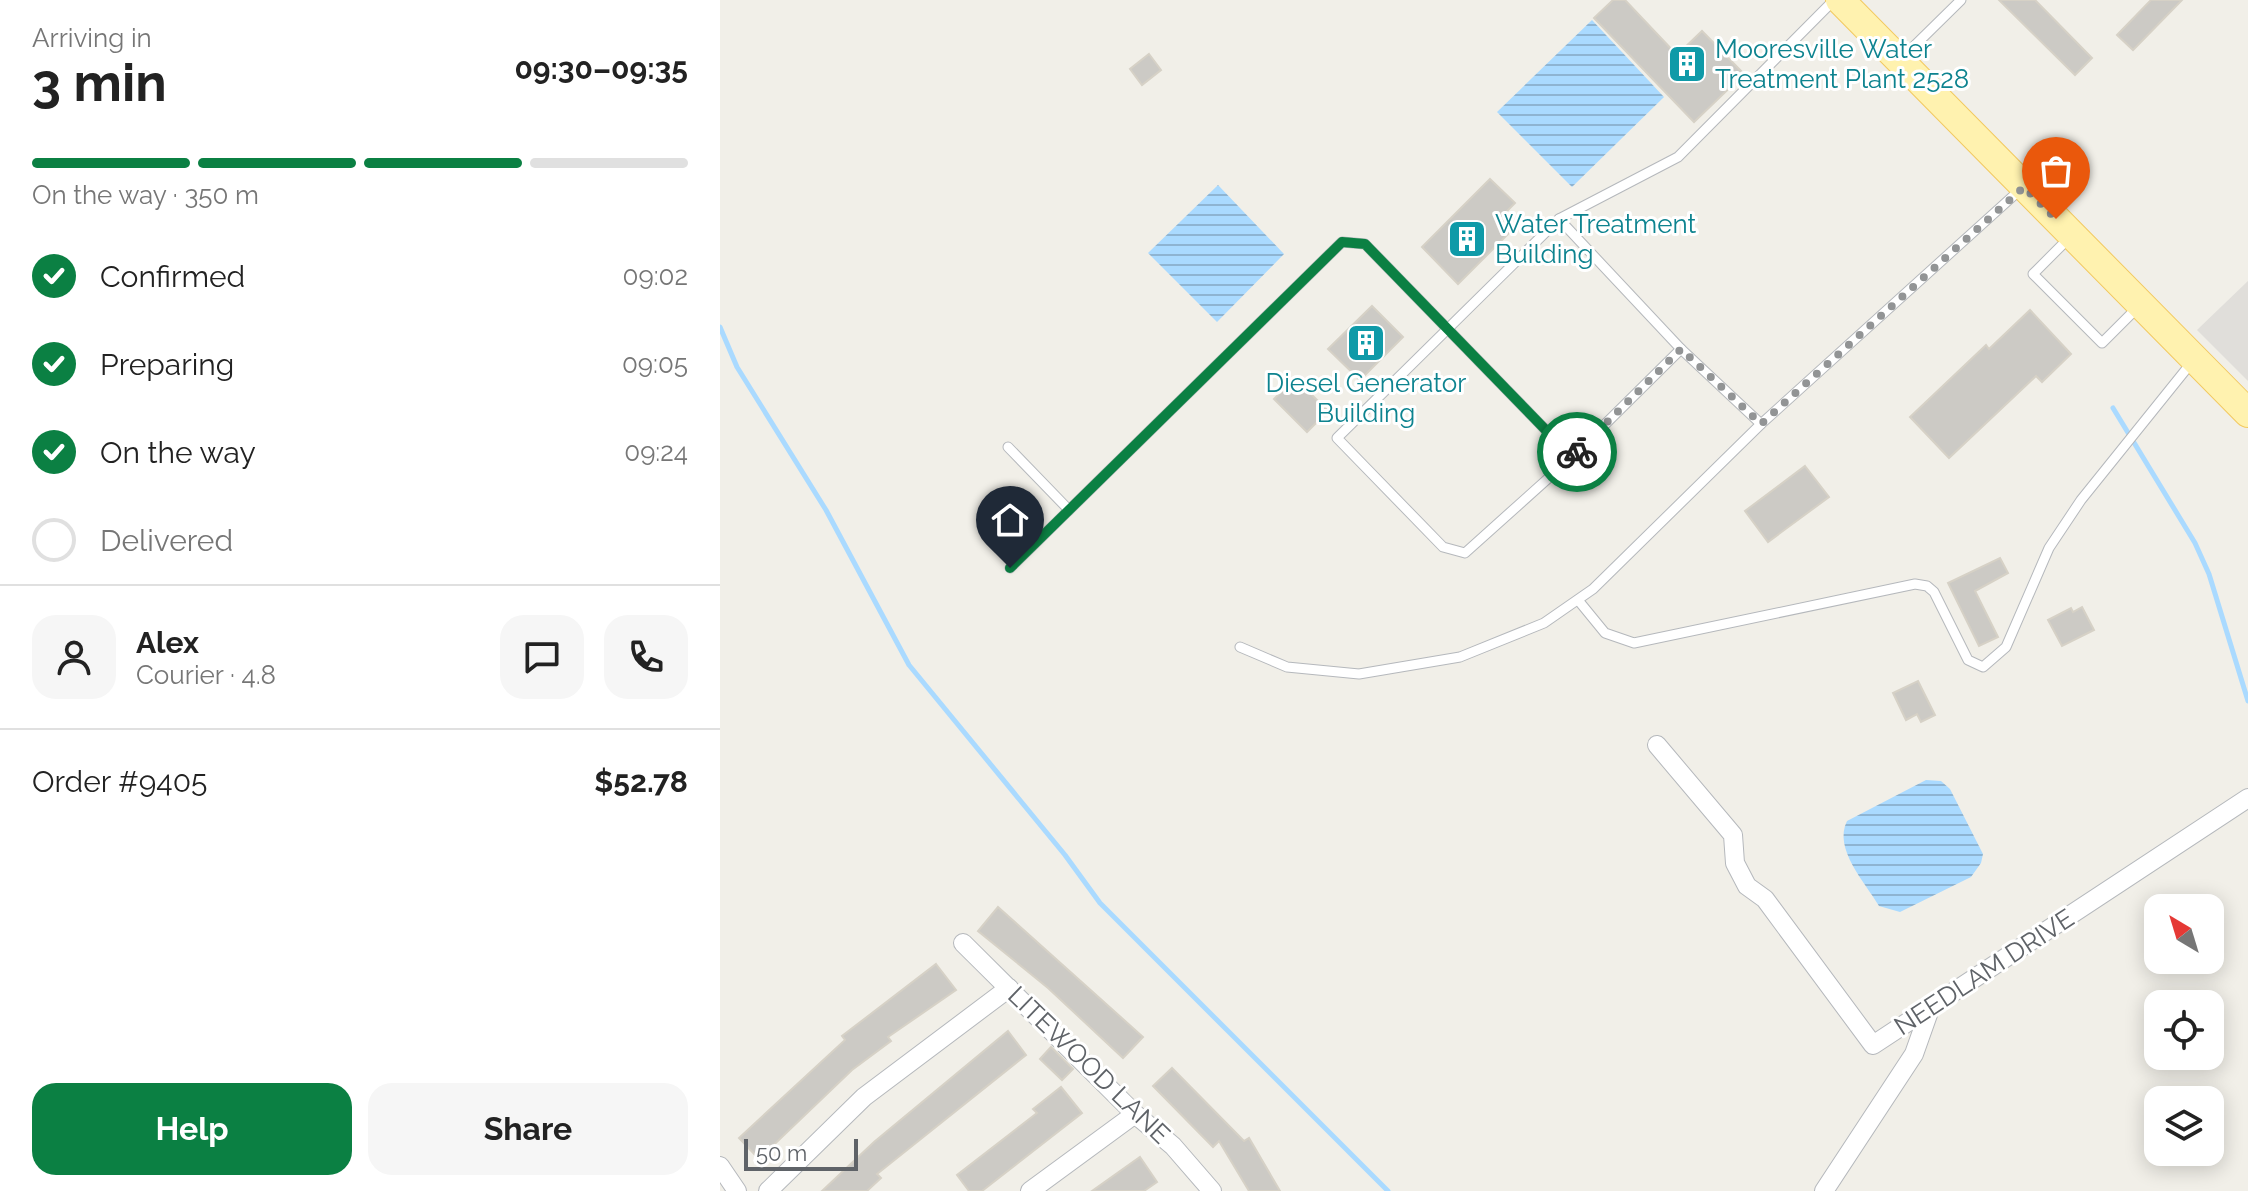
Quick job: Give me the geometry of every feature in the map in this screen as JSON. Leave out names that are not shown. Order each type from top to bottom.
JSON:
[{"type":"main road","points":[[1840,0],[2248,413]]},
{"type":"street","name":"NEEDLAM DRIVE","points":[[1657,745],[1733,835],[1735,863],[1747,886],[1765,899],[1873,1045],[2248,798]]},
{"type":"street","name":"LITEWOOD LANE","points":[[963,943],[1135,1114],[1173,1146],[1212,1191]]},
{"type":"street","points":[[768,1191],[864,1097],[1009,988]]},
{"type":"street","points":[[1824,1191],[1914,1054],[1931,1006]]},
{"type":"street","points":[[1030,1191],[1135,1114]]},
{"type":"street","points":[[720,1166],[737,1191]]},
{"type":"lane","points":[[1681,349],[1572,457],[1465,553],[1443,547],[1337,438],[1559,219],[1678,157],[1834,0]]},
{"type":"lane","points":[[1899,60],[1961,0]]},
{"type":"lane","points":[[1240,647],[1287,667],[1359,674],[1460,657],[1544,623],[1578,600],[1761,424],[2024,187]]},
{"type":"lane","points":[[1559,219],[1681,349],[1761,424]]},
{"type":"lane","points":[[2071,235],[2033,274],[2102,343],[2140,304]]},
{"type":"lane","points":[[1010,568],[1342,242],[1365,244],[1572,457]]},
{"type":"lane","points":[[1578,600],[1605,633],[1634,643],[1915,584],[1927,586],[1934,592],[1968,660],[1983,667],[2006,647],[2049,548],[2081,500],[2194,359]]},
{"type":"lane","points":[[1008,447],[1069,510]]},
{"type":"shaded area","points":[[2248,281],[2248,381],[2197,330]]},
{"type":"water","points":[[1592,20],[1664,97],[1572,187],[1497,112]]},
{"type":"water","points":[[1218,185],[1284,254],[1217,322],[1148,253]]},
{"type":"water","points":[[1926,780],[1941,781],[1950,789],[1983,854],[1971,877],[1900,912],[1879,906],[1852,865],[1844,843],[1844,832],[1847,821]]},
{"type":"building","name":"Mooresville Water Treatment Plant 2528","points":[[1613,0],[1625,0],[1677,55],[1702,31],[1744,74],[1694,122],[1594,18]]},
{"type":"building","points":[[1999,0],[2035,0],[2092,58],[2075,75]]},
{"type":"building","points":[[2151,0],[2182,0],[2133,50],[2117,35]]},
{"type":"building","points":[[1149,54],[1161,70],[1142,85],[1130,69]]},
{"type":"building","name":"Water Treatment Building","points":[[1490,179],[1515,203],[1500,218],[1512,230],[1458,284],[1422,247]]},
{"type":"building","name":"Diesel Generator Building","points":[[1372,306],[1403,337],[1360,380],[1328,349]]},
{"type":"building","points":[[2030,310],[2071,354],[2042,382],[2036,376],[1949,458],[1910,417],[1986,345],[1989,349]]},
{"type":"building","points":[[1295,378],[1328,411],[1307,432],[1274,399]]},
{"type":"building","points":[[1805,466],[1829,497],[1768,542],[1745,511]]},
{"type":"building","points":[[2000,558],[2008,573],[1975,591],[1998,637],[1979,646],[1948,583]]},
{"type":"building","points":[[2082,607],[2094,630],[2062,646],[2048,620],[2071,608],[2073,612]]},
{"type":"building","points":[[1918,681],[1935,715],[1921,722],[1917,714],[1906,720],[1893,693]]},
{"type":"building","points":[[998,907],[1143,1037],[1123,1058],[1048,988],[978,931]]},
{"type":"building","points":[[936,964],[956,990],[888,1037],[891,1041],[852,1070],[759,1159],[739,1138],[845,1040],[842,1036]]},
{"type":"building","points":[[1008,1031],[1026,1055],[877,1174],[881,1178],[867,1191],[822,1191],[874,1142]]},
{"type":"building","points":[[1051,1047],[1073,1069],[1062,1080],[1040,1059]]},
{"type":"building","points":[[1172,1068],[1244,1141],[1249,1138],[1280,1191],[1249,1191],[1219,1141],[1213,1147],[1153,1086]]},
{"type":"building","points":[[1061,1087],[1082,1113],[982,1191],[969,1191],[957,1175],[1037,1113],[1033,1109]]},
{"type":"building","points":[[1140,1157],[1157,1182],[1144,1191],[1092,1191]]},
{"type":"waterway","points":[[720,327],[737,367],[826,510],[909,665],[1065,855],[1100,903],[1388,1191]]},
{"type":"waterway","points":[[2113,408],[2195,543],[2209,574],[2248,701]]},
{"type":"way so far","points":[[1577,452],[1681,349],[1761,424],[2024,187],[2056,219]]},
{"type":"place","name":"Mooresville Water Treatment Plant 2528","points":[[1687,64]]},
{"type":"place","name":"Water Treatment Building","points":[[1467,239]]},
{"type":"place","name":"Diesel Generator Building","points":[[1366,343]]},
{"type":"route","points":[[1010,568],[1342,242],[1365,244],[1572,457],[1577,452]]}]
